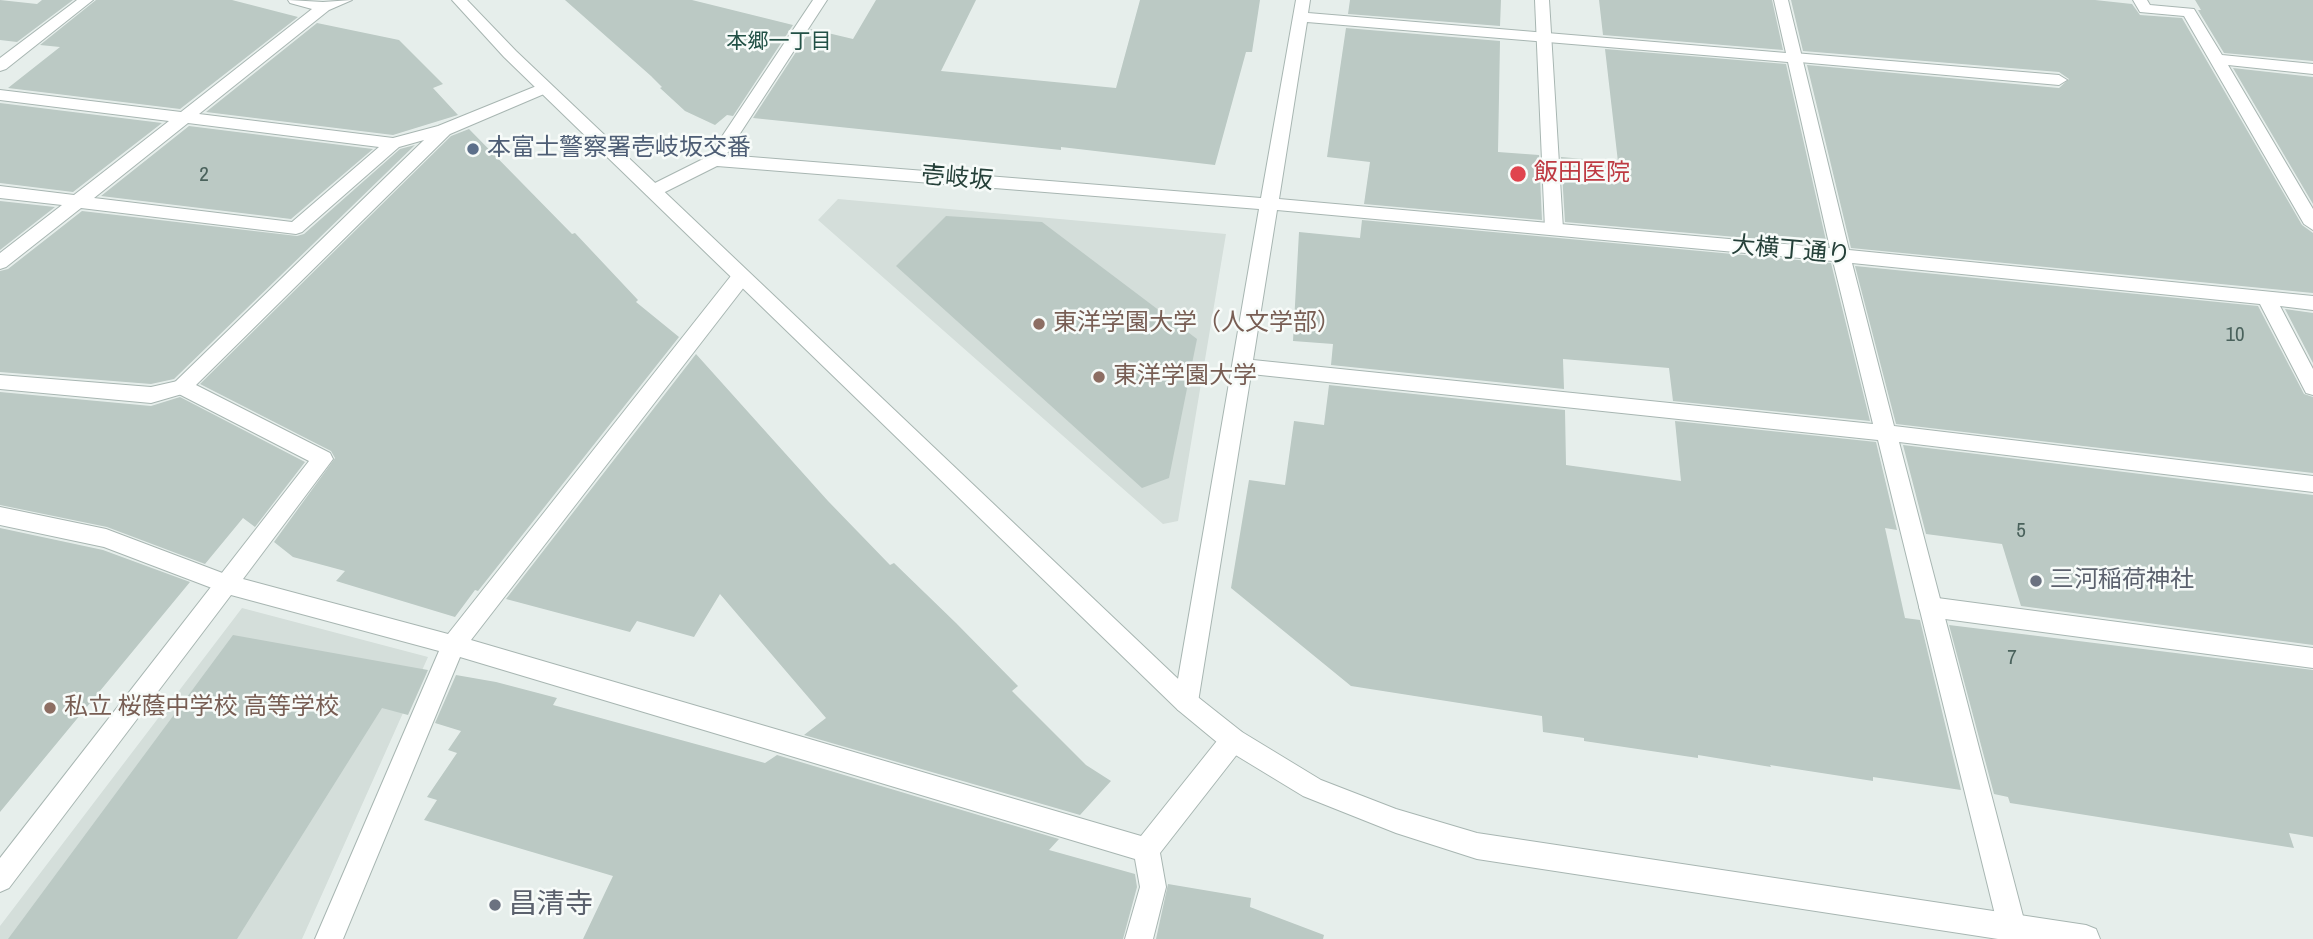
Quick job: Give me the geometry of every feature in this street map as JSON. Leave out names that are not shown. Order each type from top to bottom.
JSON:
[{"type":"street","points":[[0,66],[86,0]]},
{"type":"street","points":[[295,0],[324,8]]},
{"type":"street","points":[[0,263],[324,8],[345,0]]},
{"type":"street","points":[[459,0],[497,42],[1186,702],[1233,740],[1312,788],[1396,821],[1477,846],[2013,933],[2086,939]]},
{"type":"street","points":[[653,191],[715,159],[820,0]]},
{"type":"street","points":[[1542,0],[1554,229]]},
{"type":"street","points":[[1781,0],[1841,255],[2013,933]]},
{"type":"street","points":[[2140,0],[2145,9],[2189,12],[2313,224]]},
{"type":"street","points":[[1186,702],[1301,8],[1544,37],[2059,80]]},
{"type":"street","points":[[2217,59],[2313,69]]},
{"type":"street","points":[[0,95],[393,142],[444,130],[545,88]]},
{"type":"street","points":[[0,382],[151,395],[182,387],[444,130]]},
{"type":"street","points":[[0,192],[296,229],[393,142]]},
{"type":"street","name":"壱岐坂","points":[[715,159],[1269,204]]},
{"type":"street","name":"大横丁通り","points":[[1269,204],[1841,255],[2313,303]]},
{"type":"street","points":[[329,939],[453,645],[741,277]]},
{"type":"street","points":[[2266,298],[2313,388]]},
{"type":"street","points":[[1243,366],[1887,433],[2313,484]]},
{"type":"street","points":[[0,880],[323,459],[182,387]]},
{"type":"street","points":[[0,516],[106,538],[225,584],[453,645],[1146,850]]},
{"type":"street","points":[[1930,607],[2313,658]]},
{"type":"street","points":[[1139,939],[1153,887],[1146,850],[1233,740]]},
{"type":"shaded area","name":"東洋学園大学","points":[[838,199],[1226,234],[1178,521],[1163,524],[818,220]]},
{"type":"shaded area","points":[[242,608],[428,657],[302,939],[0,939],[0,926]]},
{"type":"building","points":[[0,0],[37,4],[42,0],[73,0],[17,42],[0,40]]},
{"type":"building","points":[[96,0],[232,0],[298,17],[180,109],[8,88],[60,47],[40,45]]},
{"type":"building","points":[[565,0],[692,0],[793,25],[733,116],[727,115],[715,125],[685,111],[651,76]]},
{"type":"building","points":[[876,0],[976,0],[941,71],[1116,88],[1140,0],[1260,0],[1252,52],[1246,52],[1215,165],[1061,147],[1061,150],[753,118],[811,29],[853,39]]},
{"type":"building","points":[[1350,0],[1501,0],[1500,26],[1348,14]]},
{"type":"building","points":[[1599,0],[1772,0],[1783,50],[1603,35]]},
{"type":"building","points":[[1791,0],[2095,0],[2132,4],[2140,15],[2182,18],[2302,225],[2313,233],[2313,293],[1851,248],[1807,65],[2059,88],[2069,79],[2059,72],[1803,51]]},
{"type":"building","points":[[2195,0],[2313,0],[2313,61],[2224,53],[2198,10],[2201,10]]},
{"type":"building","points":[[317,23],[399,40],[443,84],[433,88],[458,115],[393,135],[206,112]]},
{"type":"building","points":[[1346,28],[1500,41],[1498,152],[1539,155],[1542,220],[1364,204],[1370,162],[1327,157]]},
{"type":"building","points":[[1605,49],[1786,64],[1827,245],[1565,222],[1561,157],[1618,162]]},
{"type":"building","points":[[2233,68],[2313,77],[2313,204]]},
{"type":"building","points":[[0,103],[162,123],[73,192],[0,183]]},
{"type":"building","points":[[189,126],[373,149],[291,219],[101,196]]},
{"type":"building","points":[[469,129],[572,234],[575,233],[638,300],[636,302],[679,337],[455,617],[336,581],[345,571],[293,557],[274,542],[335,458],[331,451],[200,384],[451,136]]},
{"type":"building","points":[[415,145],[174,379],[151,384],[0,372],[0,271],[8,269],[82,211],[297,236],[304,234],[400,149]]},
{"type":"building","points":[[0,201],[55,207],[0,250]]},
{"type":"building","name":"東洋学園大学","points":[[946,216],[1042,222],[1197,339],[1169,478],[1142,488],[896,266]]},
{"type":"building","points":[[1362,220],[1831,263],[1870,421],[1673,401],[1669,368],[1563,359],[1564,389],[1331,365],[1333,344],[1293,341],[1299,232],[1360,238]]},
{"type":"building","points":[[1855,266],[2258,306],[2304,394],[2313,397],[2313,473],[1896,424]]},
{"type":"building","points":[[2285,309],[2313,313],[2313,363]]},
{"type":"building","points":[[696,354],[828,501],[890,565],[894,563],[1018,686],[1012,691],[1086,765],[1111,781],[1080,815],[804,735],[826,718],[720,594],[694,637],[637,621],[630,632],[506,599]]},
{"type":"building","points":[[1329,385],[1565,410],[1566,465],[1681,481],[1675,421],[1876,442],[1897,530],[1885,528],[1905,618],[1920,620],[1961,790],[1873,777],[1873,781],[1584,741],[1584,738],[1543,732],[1542,716],[1351,686],[1231,588],[1249,480],[1285,485],[1294,421],[1324,425]]},
{"type":"building","points":[[0,392],[151,406],[180,397],[305,462],[255,527],[243,518],[205,564],[107,527],[0,505]]},
{"type":"building","points":[[1903,445],[2313,495],[2313,645],[2021,606],[2002,544],[1926,534]]},
{"type":"building","name":"私立 桜蔭中学校 高等学校","points":[[0,528],[103,550],[190,582],[0,812]]},
{"type":"building","points":[[1949,625],[2313,670],[2313,837],[2289,833],[2294,848],[2010,803],[2008,797],[1994,794]]},
{"type":"building","points":[[233,635],[428,670],[408,715],[382,708],[237,939],[8,939]]},
{"type":"building","points":[[456,675],[557,698],[553,705],[765,763],[777,755],[1059,839],[1049,850],[1135,874],[1137,887],[1123,939],[583,939],[613,876],[424,820],[437,800],[427,797],[457,753],[448,750],[461,731],[435,723]]},
{"type":"building","points":[[1168,884],[1251,898],[1250,907],[1324,935],[1323,939],[1156,939]]},
{"type":"place","name":"本富士警察署壱岐坂交番","points":[[473,149]]},
{"type":"place","name":"飯田医院","points":[[1518,174]]},
{"type":"place","name":"東洋学園大学（人文学部）","points":[[1039,324]]},
{"type":"place","name":"東洋学園大学","points":[[1099,377]]},
{"type":"place","name":"三河稲荷神社","points":[[2036,581]]},
{"type":"place","name":"私立 桜蔭中学校 高等学校","points":[[50,708]]},
{"type":"place","name":"昌清寺","points":[[495,905]]},
{"type":"district","name":"本郷一丁目","points":[[779,42]]}]
